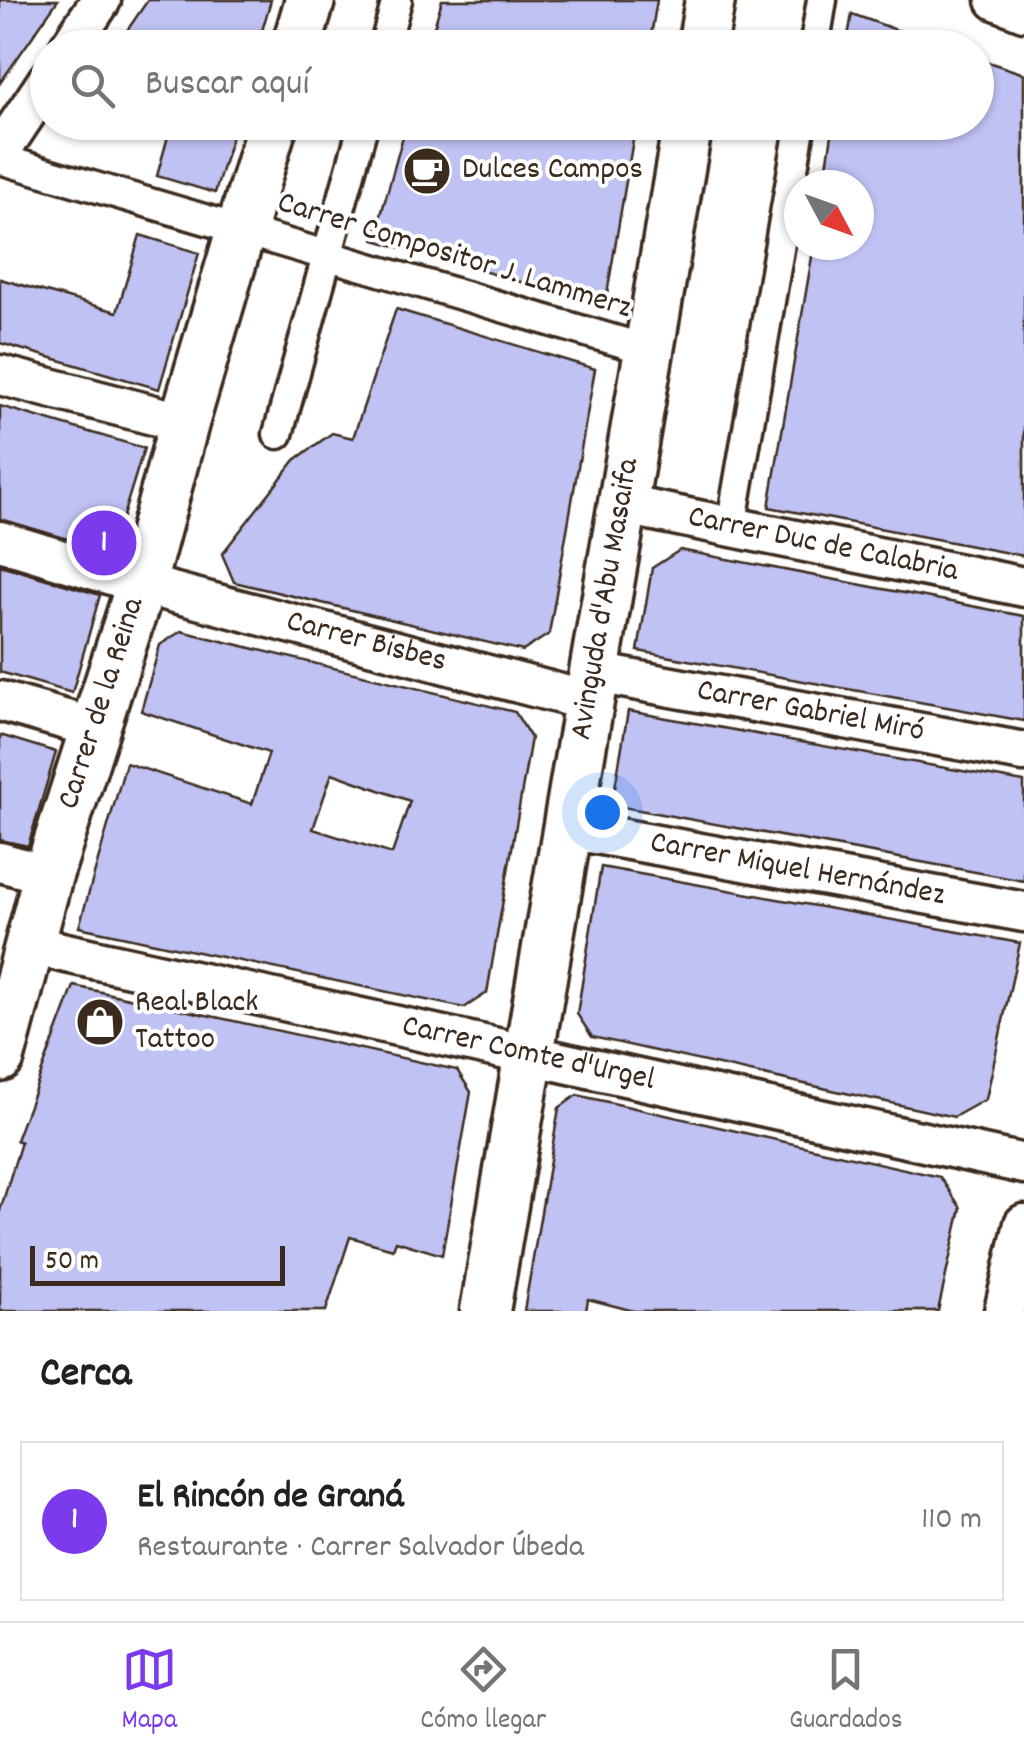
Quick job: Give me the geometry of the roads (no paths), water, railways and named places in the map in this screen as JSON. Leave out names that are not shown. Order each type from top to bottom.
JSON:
[{"type":"street","points":[[81,30],[101,0]]},
{"type":"street","points":[[301,30],[310,0]]},
{"type":"street","points":[[389,30],[398,0]]},
{"type":"street","points":[[705,30],[710,0]]},
{"type":"street","points":[[817,30],[822,0]]},
{"type":"street","points":[[996,0],[1024,11]]},
{"type":"street","points":[[0,155],[30,108]]},
{"type":"street","name":"Carrer de la Reina","points":[[0,1057],[48,875],[141,584],[268,140]]},
{"type":"street","points":[[278,434],[359,140]]},
{"type":"street","name":"Avinguda d'Abu Masaifa","points":[[484,1311],[570,829],[685,140]]},
{"type":"street","points":[[730,527],[798,140]]},
{"type":"street","name":"Carrer Compositor J. Lammerz","points":[[0,155],[326,257],[648,350]]},
{"type":"street","points":[[0,375],[184,424]]},
{"type":"street","name":"Carrer Duc de Calabria","points":[[625,505],[1024,587]]},
{"type":"street","name":"Carrer Bisbes","points":[[0,541],[141,584],[594,688]]},
{"type":"street","name":"Carrer Gabriel Miró","points":[[594,688],[1024,752]]},
{"type":"street","points":[[0,700],[94,728]]},
{"type":"street","name":"Carrer Miquel Hernández","points":[[570,829],[1024,912]]},
{"type":"street","points":[[0,862],[48,875]]},
{"type":"street","name":"Carrer Comte d'Urgel","points":[[30,945],[1024,1164]]},
{"type":"street","points":[[1004,1311],[1024,1224]]},
{"type":"place","name":"Dulces Campos","points":[[427,171]]},
{"type":"place","name":"El Rincón de Graná","points":[[104,543]]},
{"type":"place","name":"Real Black Tattoo","points":[[100,1022]]}]
